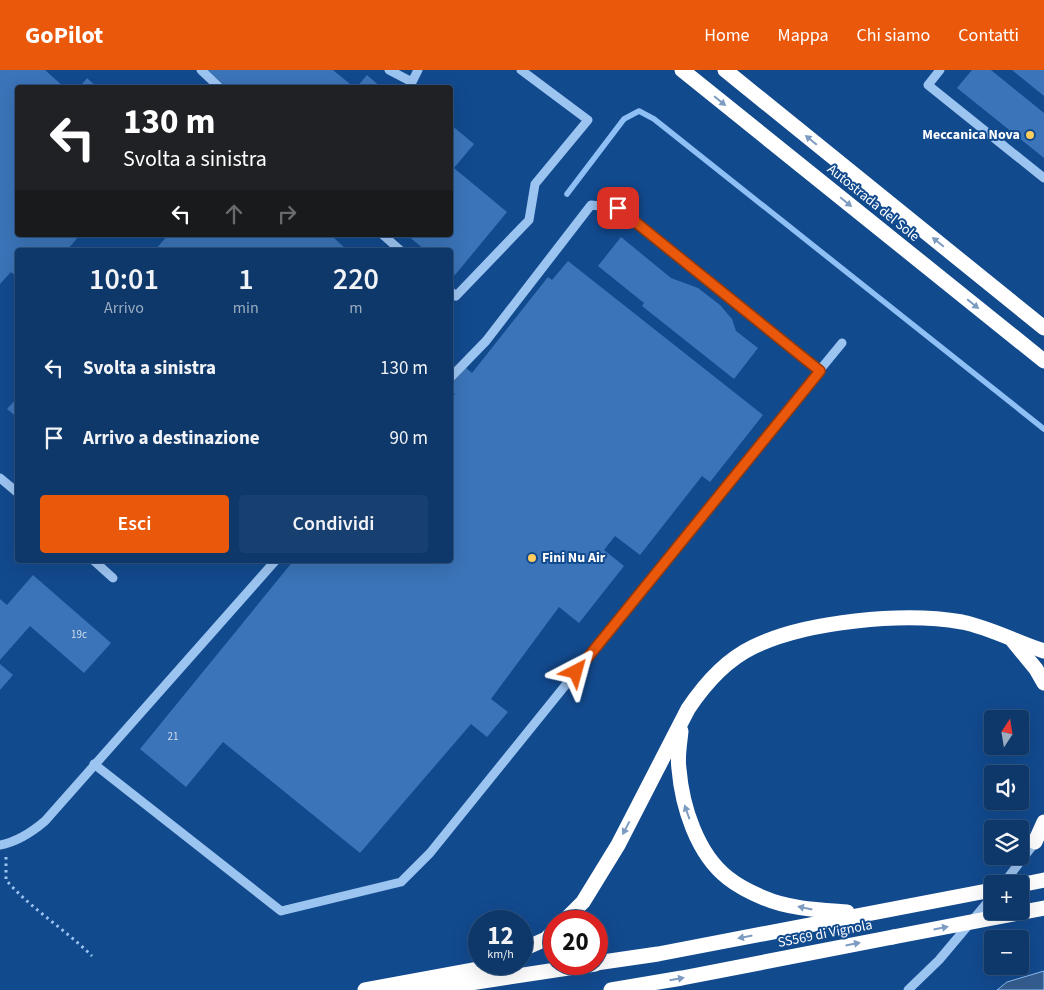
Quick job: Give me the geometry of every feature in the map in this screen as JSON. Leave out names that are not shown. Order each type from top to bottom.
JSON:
[{"type":"highway","name":"Autostrada del Sole","points":[[682,70],[1044,361]]},
{"type":"highway","name":"Autostrada del Sole","points":[[725,70],[1044,328]]},
{"type":"highway","points":[[575,910],[583,902],[618,845],[688,709],[702,688],[724,667],[751,648],[776,637],[850,622],[895,618],[930,618],[996,631],[1013,641],[1044,651]]},
{"type":"highway","points":[[1013,641],[1036,669],[1044,683]]},
{"type":"highway","points":[[681,723],[678,767],[684,801],[701,844],[727,877],[766,899],[813,910],[871,913]]},
{"type":"highway","points":[[1040,837],[1044,822]]},
{"type":"highway","points":[[1029,883],[1044,880]]},
{"type":"highway","name":"SS569 di Vignola","points":[[608,962],[984,892]]},
{"type":"highway","name":"SS569 di Vignola","points":[[611,990],[1044,908]]},
{"type":"highway","points":[[365,990],[468,971]]},
{"type":"highway","name":"SS569 di Vignola","points":[[397,990],[464,984],[543,972]]},
{"type":"street","points":[[201,70],[217,85]]},
{"type":"street","points":[[389,70],[412,82],[418,70]]},
{"type":"street","points":[[453,294],[456,296],[529,220],[535,184],[588,120],[522,70]]},
{"type":"street","points":[[940,70],[928,85],[1044,178]]},
{"type":"street","points":[[453,375],[486,341],[591,205],[618,208],[820,371]]},
{"type":"street","points":[[385,237],[398,248]]},
{"type":"street","points":[[94,764],[281,911],[401,882],[436,845],[842,343]]},
{"type":"street","points":[[0,478],[15,490]]},
{"type":"street","points":[[96,563],[113,578]]},
{"type":"street","points":[[3,845],[33,831],[45,820],[272,564]]},
{"type":"street","points":[[1010,875],[1040,837]]},
{"type":"street","points":[[908,990],[939,960],[984,907]]},
{"type":"path","points":[[3,845],[6,880],[21,897],[37,908],[92,956]]},
{"type":"water","points":[[1044,971],[1044,990],[997,990],[1007,982]]},
{"type":"building","points":[[0,70],[45,70],[62,85],[15,85],[15,237],[78,237],[69,248],[15,248],[15,275],[11,272],[0,284]]},
{"type":"building","points":[[206,70],[333,70],[351,85],[224,85]]},
{"type":"building","name":"Meccanica Nova","points":[[972,70],[991,70],[1044,113],[1044,158],[957,88]]},
{"type":"building","name":"Meccanica Nova","points":[[1012,70],[1044,70],[1044,96]]},
{"type":"building","points":[[367,75],[379,85],[359,85]]},
{"type":"building","points":[[87,78],[95,85],[81,85]]},
{"type":"building","points":[[453,126],[474,144],[454,168],[507,212],[455,275],[453,273],[453,248],[423,248],[409,237],[453,237]]},
{"type":"building","points":[[166,237],[333,237],[345,248],[157,248]]},
{"type":"building","points":[[621,237],[671,278],[698,288],[720,305],[732,319],[736,331],[758,348],[734,379],[642,306],[644,303],[598,266]]},
{"type":"building","name":"Fini Nu Air","points":[[568,261],[763,415],[710,482],[702,476],[640,555],[615,536],[604,550],[624,566],[579,623],[559,607],[491,699],[508,712],[487,737],[471,724],[360,853],[223,742],[186,787],[140,749],[292,563],[453,563],[453,397],[455,394],[453,392],[453,382],[465,367],[472,373],[548,277],[552,280]]},
{"type":"building","points":[[15,400],[15,416],[7,409]]},
{"type":"building","points":[[33,575],[111,643],[84,673],[30,626],[0,660],[0,599],[7,605]]},
{"type":"building","points":[[0,664],[13,675],[0,690]]},
{"type":"waterway","points":[[567,194],[624,119],[639,111],[654,119],[1044,429]]},
{"type":"place","name":"Meccanica Nova","points":[[1030,135]]},
{"type":"place","name":"Fini Nu Air","points":[[532,558]]},
{"type":"route","points":[[576,672],[820,371],[618,208]]}]
